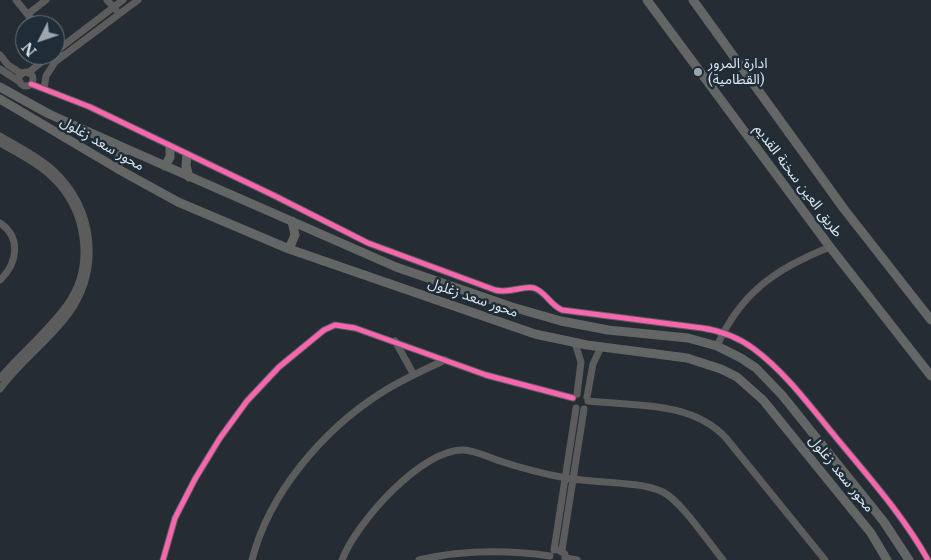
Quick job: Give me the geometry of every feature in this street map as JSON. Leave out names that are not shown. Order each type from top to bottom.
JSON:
[{"type":"main road","name":"طريق العين سخنة القديم","points":[[647,0],[830,247],[931,376]]},
{"type":"main road","name":"طريق العين سخنة القديم","points":[[693,0],[844,210],[931,320]]},
{"type":"main road","name":"محور سعد زغلول","points":[[0,87],[49,114],[189,177],[292,220],[369,258],[529,312],[584,326],[688,338],[717,346],[741,358],[770,381],[871,505],[896,538],[909,560]]},
{"type":"main road","name":"محور سعد زغلول","points":[[0,99],[118,169],[209,216],[289,249],[510,326],[575,343],[687,358],[704,362],[736,377],[763,400],[871,533],[888,560]]},
{"type":"main road","points":[[165,166],[170,157],[170,147]]},
{"type":"main road","points":[[118,169],[120,156],[127,149]]},
{"type":"main road","points":[[187,155],[186,166],[189,177]]},
{"type":"main road","points":[[289,249],[295,235],[292,220]]},
{"type":"street","points":[[16,0],[28,14],[44,1]]},
{"type":"street","points":[[108,0],[119,15]]},
{"type":"street","points":[[65,44],[123,0]]},
{"type":"street","points":[[44,89],[46,76],[52,65],[138,0]]},
{"type":"street","points":[[0,55],[8,65],[32,78],[31,84]]},
{"type":"street","points":[[20,82],[25,74],[37,65]]},
{"type":"street","points":[[0,69],[25,86],[31,84],[90,107],[368,243],[495,290],[510,292],[530,287],[540,292],[553,306],[562,310],[723,332],[753,348],[790,383],[898,514],[928,560]]},
{"type":"street","points":[[0,136],[46,164],[69,188],[85,219],[90,250],[87,277],[80,295],[68,314],[10,375],[0,389]]},
{"type":"street","points":[[0,143],[42,168],[62,188],[71,200],[80,221],[84,251],[82,275],[68,304],[0,378]]},
{"type":"street","points":[[0,223],[10,233],[16,251],[12,266],[0,280]]},
{"type":"street","points":[[717,346],[723,332],[744,301],[776,273],[830,247]]},
{"type":"street","points":[[163,560],[175,518],[200,470],[242,408],[279,367],[314,337],[335,325],[355,328],[395,341],[502,380],[587,399],[684,412],[711,424],[726,438],[825,560]]},
{"type":"street","points":[[395,341],[414,376]]},
{"type":"street","points":[[575,343],[581,362],[575,396],[572,402],[580,408]]},
{"type":"street","points":[[554,554],[564,478],[580,408],[587,399],[593,364],[601,347]]},
{"type":"street","points":[[252,560],[273,509],[296,473],[316,450],[352,414],[382,392],[445,360]]},
{"type":"street","points":[[554,554],[573,479],[580,408]]},
{"type":"street","points":[[342,560],[355,535],[380,502],[412,474],[443,454],[464,450],[564,478],[651,488],[664,492],[674,501],[723,560]]},
{"type":"street","points":[[418,560],[479,552],[554,554],[566,559],[577,560]]},
{"type":"cycle path","points":[[31,84],[90,107],[368,243],[495,290],[506,291],[530,287],[542,292],[554,305],[562,310],[702,328],[723,333],[742,341],[766,358],[806,401],[896,511],[928,560]]},
{"type":"cycle path","points":[[163,560],[175,518],[195,479],[220,438],[247,401],[279,367],[324,330],[335,325],[355,328],[486,375],[573,398]]},
{"type":"place","name":"ادارة المرور (القطامية)","points":[[698,72]]}]
